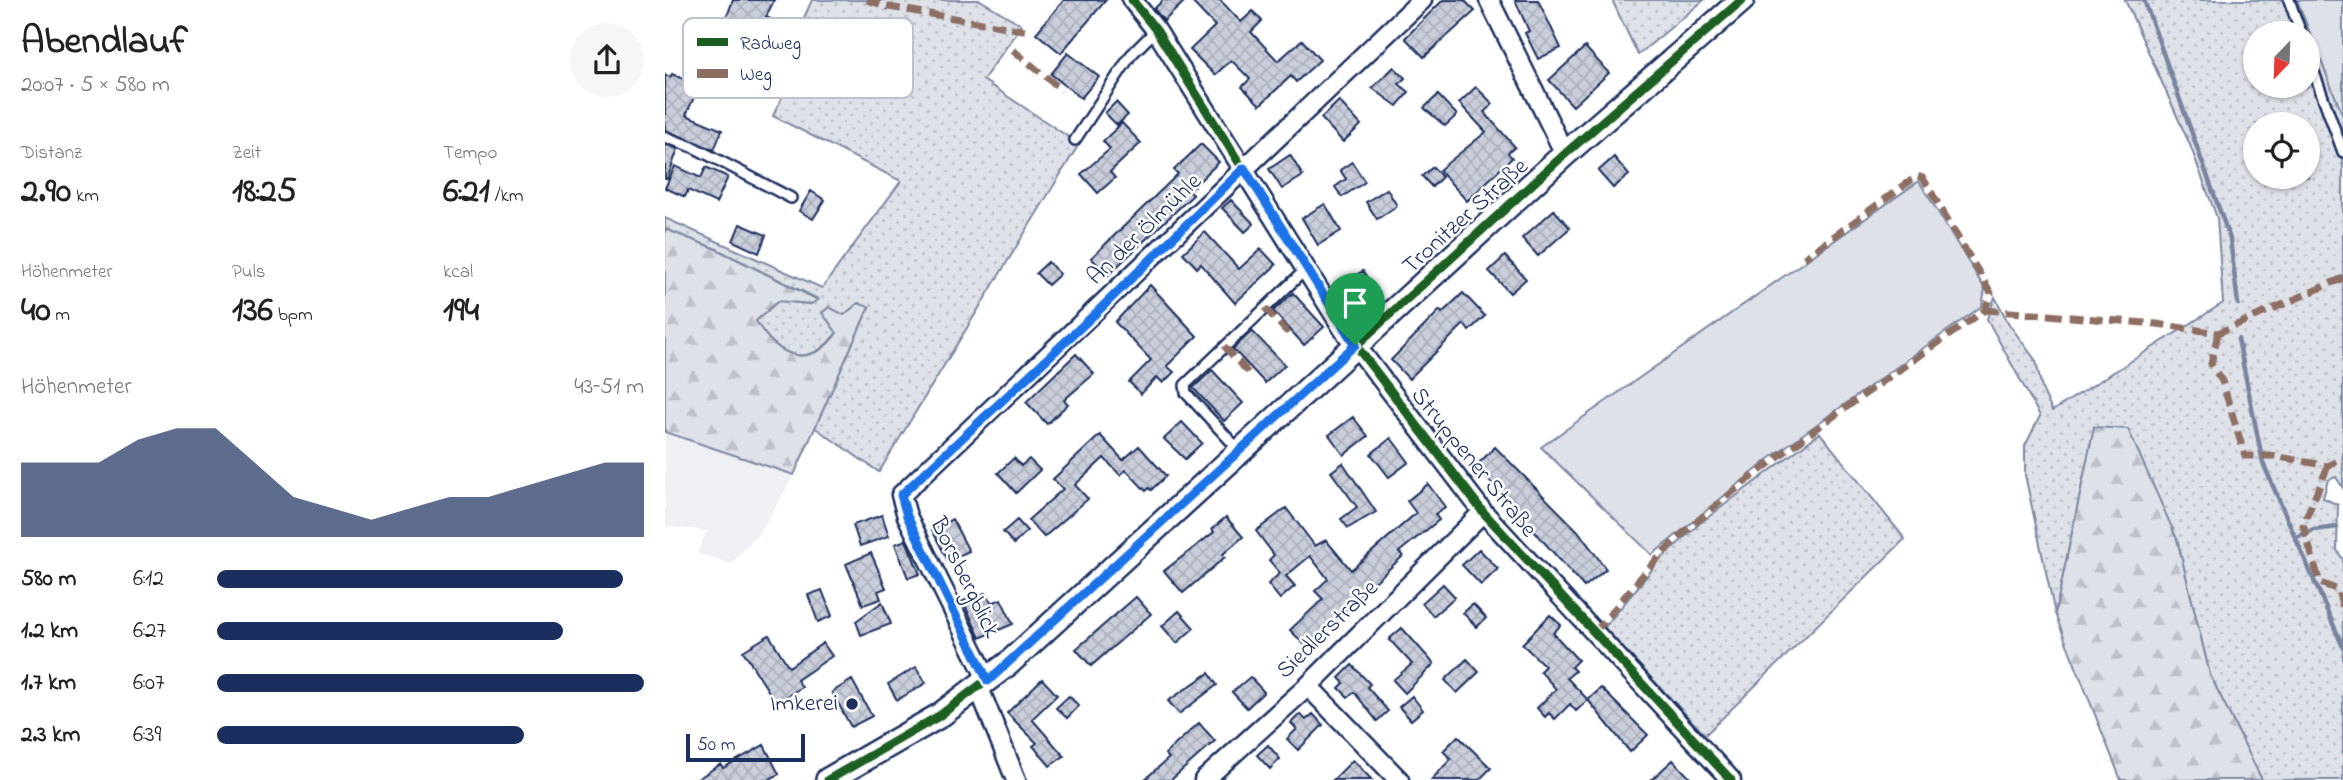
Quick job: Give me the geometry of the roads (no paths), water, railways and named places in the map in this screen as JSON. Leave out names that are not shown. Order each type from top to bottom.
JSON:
[{"type":"street","name":"Struppener Straße","points":[[1132,0],[1156,30],[1355,345],[1483,512],[1731,780]]},
{"type":"street","name":"An der Ölmühle","points":[[901,495],[1096,313],[1422,0]]},
{"type":"street","points":[[1489,0],[1565,154]]},
{"type":"street","name":"Tronitzer Straße","points":[[828,780],[983,684],[1565,154],[1742,0]]},
{"type":"street","name":"Borsbergblick","points":[[901,495],[907,516],[983,684],[1016,780]]},
{"type":"street","name":"Siedlerstraße","points":[[1203,780],[1308,685],[1483,512]]},
{"type":"street","points":[[1308,685],[1399,780]]},
{"type":"lane","points":[[2289,0],[2297,21]]},
{"type":"lane","points":[[1075,140],[1131,55],[1156,30]]},
{"type":"lane","points":[[2321,92],[2343,152]]},
{"type":"lane","points":[[665,137],[695,148],[791,198]]},
{"type":"lane","points":[[1240,451],[1186,393],[1185,385],[1306,269]]},
{"type":"waterway","points":[[2144,0],[2230,239],[2238,304]]},
{"type":"waterway","points":[[2238,339],[2263,463],[2343,647]]},
{"type":"waterway","points":[[2297,537],[2314,530],[2337,527]]},
{"type":"place","name":"Imkerei","points":[[852,704]]}]
